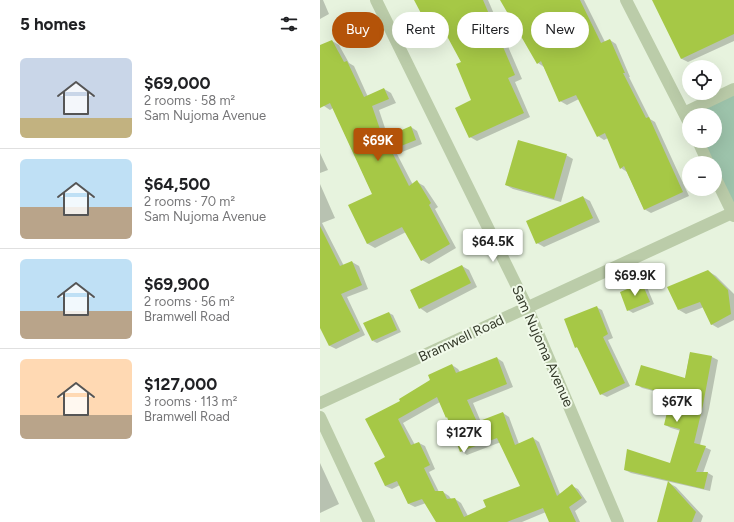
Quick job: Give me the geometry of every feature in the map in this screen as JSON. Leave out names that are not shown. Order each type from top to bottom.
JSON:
[{"type":"street","name":"Sam Nujoma Avenue","points":[[376,0],[527,307],[618,522]]},
{"type":"street","points":[[626,0],[682,110]]},
{"type":"street","points":[[703,108],[734,89]]},
{"type":"street","points":[[722,192],[733,215]]},
{"type":"street","name":"Bramwell Road","points":[[320,403],[527,307],[733,215]]},
{"type":"street","points":[[320,417],[370,522]]},
{"type":"green space","points":[[734,89],[734,210],[722,187],[722,156],[706,156],[702,148],[722,148],[722,108],[694,108],[711,100],[722,100],[722,95]]},
{"type":"building","points":[[414,0],[483,0],[488,12],[457,12],[457,48],[503,48],[515,75],[508,78],[524,113],[469,138],[455,108],[471,100],[456,64],[461,62],[449,40],[449,12],[420,12]]},
{"type":"building","points":[[500,0],[580,0],[586,12],[531,12],[531,48],[589,48],[589,18],[601,43],[610,39],[625,73],[623,73],[646,118],[649,117],[682,192],[644,210],[624,166],[620,169],[605,133],[597,137],[576,95],[559,102],[541,61],[537,64],[523,40],[523,12],[507,12]]},
{"type":"building","points":[[652,0],[734,0],[734,34],[681,59]]},
{"type":"building","points":[[332,40],[332,48],[336,48],[344,62],[347,61],[364,97],[384,88],[389,99],[372,106],[383,138],[411,126],[416,140],[391,150],[409,186],[417,180],[431,203],[429,205],[450,244],[421,261],[402,227],[367,244],[348,205],[372,194],[330,103],[320,108],[320,45]]},
{"type":"building","points":[[518,140],[567,154],[554,199],[505,185]]},
{"type":"building","points":[[583,196],[593,218],[536,244],[526,221]]},
{"type":"building","points":[[320,226],[340,266],[352,261],[362,285],[341,294],[360,331],[329,346],[320,328]]},
{"type":"building","points":[[462,265],[471,283],[419,309],[410,290]]},
{"type":"building","points":[[708,270],[728,290],[731,314],[711,325],[700,302],[678,310],[667,287]]},
{"type":"building","points":[[642,283],[650,302],[627,311],[620,292]]},
{"type":"building","points":[[597,306],[608,334],[603,337],[625,383],[600,395],[577,347],[575,348],[564,319]]},
{"type":"building","points":[[389,312],[397,330],[372,341],[363,323]]},
{"type":"building","points":[[690,352],[712,356],[694,443],[706,446],[696,472],[708,472],[704,489],[624,470],[627,449],[670,463],[680,429],[664,425],[671,395],[635,385],[641,365],[685,378]]},
{"type":"building","points":[[497,357],[507,384],[467,400],[477,422],[503,412],[515,445],[533,437],[557,496],[572,484],[582,498],[569,507],[576,522],[549,522],[543,508],[507,522],[436,522],[422,499],[408,504],[397,481],[385,486],[374,463],[385,457],[365,419],[400,401],[399,399],[430,380],[428,375],[452,364],[456,373]],"holes":[[[437,397],[446,418],[447,417],[460,452],[497,438],[520,486],[483,500],[486,507],[464,517],[455,498],[447,499],[443,491],[435,491],[424,468],[430,465],[419,442],[411,445],[398,419]]]},
{"type":"building","points":[[668,481],[696,512],[692,522],[657,522]]}]
